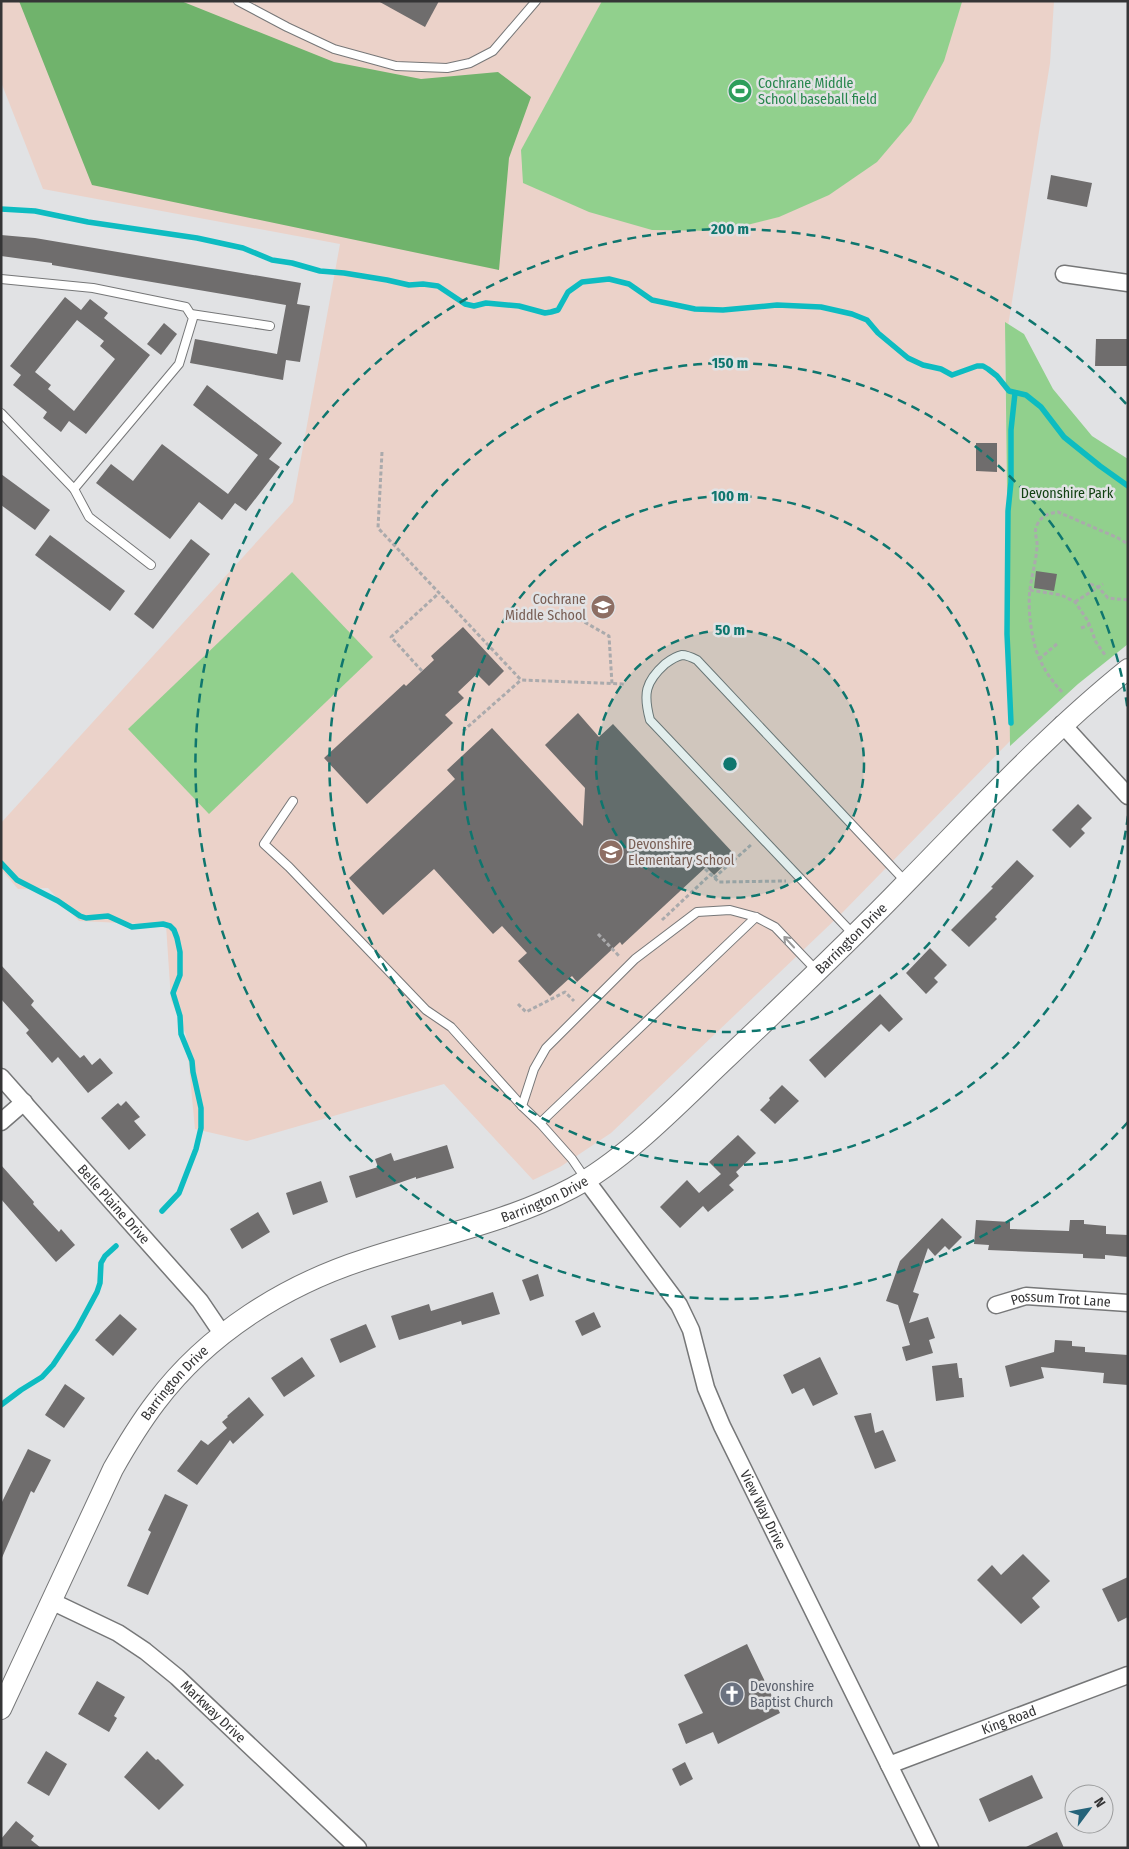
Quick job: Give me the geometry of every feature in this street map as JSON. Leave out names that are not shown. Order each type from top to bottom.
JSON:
[{"type":"street","points":[[1064,274],[1128,283]]},
{"type":"street","name":"Barrington Drive","points":[[1,1709],[113,1469],[133,1435],[157,1401],[206,1349],[258,1309],[315,1278],[364,1259],[487,1223],[537,1204],[586,1180],[619,1157],[660,1121],[818,972],[1062,724],[1128,669]]},
{"type":"street","points":[[1062,724],[1128,796]]},
{"type":"street","name":"Belle Plaine Drive","points":[[1,1077],[200,1301],[223,1335]]},
{"type":"street","points":[[1,1122],[24,1102]]},
{"type":"street","name":"View Way Drive","points":[[586,1180],[679,1305],[691,1330],[706,1388],[722,1426],[930,1848]]},
{"type":"street","name":"Possum Trot Lane","points":[[996,1305],[1026,1296],[1128,1303]]},
{"type":"street","name":"Markway Drive","points":[[51,1601],[118,1633],[146,1651],[176,1676],[358,1848]]},
{"type":"street","name":"King Road","points":[[889,1765],[1128,1675]]},
{"type":"lane","points":[[238,1],[334,49],[396,66],[447,68],[470,63],[493,51],[536,1]]},
{"type":"lane","points":[[1,279],[93,288],[186,308],[193,318],[179,364],[74,489]]},
{"type":"lane","points":[[190,314],[270,326]]},
{"type":"lane","points":[[1,413],[74,489],[90,517],[151,565]]},
{"type":"lane","points":[[854,936],[650,720],[645,702],[647,688],[655,673],[668,661],[682,656],[697,660],[907,882]]},
{"type":"lane","points":[[293,801],[264,844],[289,867],[426,1010],[452,1027],[572,1159],[586,1180]]},
{"type":"lane","points":[[522,1106],[534,1069],[546,1048],[635,959],[697,912],[730,910],[756,917],[775,927],[818,972]]},
{"type":"lane","points":[[540,1123],[756,917]]},
{"type":"path","points":[[382,452],[378,528],[520,680]]},
{"type":"path","points":[[1062,692],[1047,673],[1034,643],[1031,628],[1030,590],[1037,547],[1035,529],[1038,522],[1050,513],[1058,512],[1066,514],[1128,544]]},
{"type":"path","points":[[1090,584],[1098,588],[1108,598],[1128,600]]},
{"type":"path","points":[[1075,602],[1102,584]]},
{"type":"path","points":[[1030,590],[1061,595],[1075,602],[1081,608],[1096,642],[1105,655]]},
{"type":"path","points":[[422,671],[392,637],[439,593]]},
{"type":"path","points":[[579,619],[609,636],[612,684]]},
{"type":"path","points":[[1082,628],[1089,625]]},
{"type":"path","points":[[1040,658],[1057,644]]},
{"type":"path","points":[[463,731],[520,680],[626,684]]},
{"type":"path","points":[[662,920],[750,846]]},
{"type":"path","points":[[704,869],[719,882],[788,881]]},
{"type":"path","points":[[598,934],[621,958]]},
{"type":"path","points":[[518,1004],[526,1012],[565,992],[574,1000]]},
{"type":"shaded area","name":"Cochrane Middle School","points":[[1,1],[1054,1],[1050,63],[1005,345],[1010,741],[842,913],[611,1133],[560,1167],[533,1180],[444,1084],[247,1141],[195,1129],[186,1035],[171,1000],[166,925],[79,921],[48,888],[18,889],[1,869],[1,823],[293,502],[340,244],[43,189],[1,82]]},
{"type":"green space","points":[[19,1],[181,1],[334,62],[421,79],[498,72],[531,97],[509,158],[499,270],[92,185]]},
{"type":"green space","name":"Cochrane Middle School baseball field","points":[[602,1],[962,2],[944,61],[911,122],[877,162],[829,195],[779,217],[723,231],[652,230],[589,212],[523,183],[521,150]]},
{"type":"green space","name":"Devonshire Park","points":[[1005,322],[1024,334],[1053,389],[1092,436],[1128,459],[1128,644],[1078,684],[1010,746]]},
{"type":"green space","points":[[292,572],[373,657],[209,814],[128,729]]},
{"type":"building","points":[[378,1],[439,1],[425,27]]},
{"type":"building","points":[[1051,175],[1092,183],[1087,207],[1047,199]]},
{"type":"building","points":[[1,235],[35,238],[301,283],[297,304],[310,306],[300,362],[286,360],[283,380],[190,363],[195,339],[277,354],[286,305],[52,265],[52,263],[1,256]]},
{"type":"building","points":[[65,297],[81,310],[90,299],[108,313],[104,318],[150,355],[86,434],[69,421],[61,432],[43,418],[47,412],[13,385],[21,375],[10,366]],"holes":[[[77,320],[104,341],[100,346],[115,359],[74,411],[48,389],[51,385],[35,372]]]},
{"type":"building","points":[[164,323],[177,334],[161,355],[147,344]]},
{"type":"building","points":[[1096,339],[1128,339],[1128,366],[1095,366]]},
{"type":"building","points":[[207,385],[282,443],[269,459],[280,467],[246,511],[235,503],[222,520],[199,502],[170,539],[96,483],[111,464],[133,481],[162,444],[228,494],[258,455],[193,405]]},
{"type":"building","points":[[976,443],[997,443],[997,472],[976,471]]},
{"type":"building","points":[[1,474],[50,510],[35,530],[1,505]]},
{"type":"building","points":[[50,535],[125,591],[110,611],[35,555]]},
{"type":"building","points":[[191,539],[210,554],[153,629],[134,614]]},
{"type":"building","points":[[1036,571],[1057,574],[1054,591],[1034,588]]},
{"type":"building","points":[[463,627],[504,671],[489,686],[477,674],[458,692],[464,698],[445,715],[453,723],[367,804],[324,758],[404,684],[406,686],[434,660],[431,656]]},
{"type":"building","name":"Devonshire Elementary School","points":[[578,713],[599,737],[613,724],[735,855],[714,875],[706,867],[622,945],[620,942],[577,982],[572,976],[550,996],[518,961],[527,953],[502,926],[493,934],[434,869],[383,915],[349,878],[455,779],[447,770],[492,728],[583,826],[585,788],[545,745]]},
{"type":"building","points":[[1078,804],[1092,818],[1081,829],[1085,833],[1070,848],[1052,830]]},
{"type":"building","points":[[1017,860],[1034,876],[995,917],[997,919],[969,947],[951,930],[993,888],[991,887]]},
{"type":"building","points":[[930,948],[947,965],[934,978],[938,982],[926,994],[906,973]]},
{"type":"building","points":[[1,965],[34,1001],[31,1005],[80,1058],[84,1055],[92,1065],[100,1058],[113,1073],[88,1093],[58,1057],[52,1063],[26,1033],[29,1030],[1,999]]},
{"type":"building","points":[[880,994],[903,1019],[889,1032],[881,1024],[825,1078],[809,1060]]},
{"type":"building","points":[[782,1085],[799,1101],[775,1124],[760,1110]]},
{"type":"building","points":[[126,1101],[140,1117],[134,1121],[146,1135],[129,1150],[101,1118],[118,1103],[121,1106]]},
{"type":"building","points":[[738,1135],[756,1153],[736,1172],[739,1176],[729,1185],[734,1190],[708,1212],[703,1206],[680,1228],[660,1207],[687,1180],[699,1193],[721,1174],[709,1162]]},
{"type":"building","points":[[447,1145],[454,1168],[416,1179],[416,1177],[356,1198],[349,1176],[378,1167],[375,1159],[391,1153],[394,1161]]},
{"type":"building","points":[[1,1165],[34,1202],[33,1204],[59,1232],[61,1229],[75,1245],[56,1262],[1,1199]]},
{"type":"building","points":[[321,1181],[328,1202],[293,1215],[286,1193]]},
{"type":"building","points":[[258,1212],[270,1232],[242,1249],[230,1229]]},
{"type":"building","points":[[942,1218],[962,1237],[949,1250],[945,1246],[935,1256],[928,1248],[913,1292],[919,1294],[909,1323],[928,1317],[935,1338],[929,1340],[933,1353],[906,1361],[902,1347],[910,1345],[898,1305],[886,1301],[900,1261]]},
{"type":"building","points":[[976,1220],[1010,1222],[1010,1229],[1069,1231],[1070,1220],[1084,1220],[1084,1224],[1106,1226],[1106,1234],[1128,1235],[1128,1257],[1105,1255],[1105,1259],[1083,1258],[1083,1254],[988,1250],[989,1245],[974,1244]]},
{"type":"building","points":[[538,1274],[544,1296],[530,1301],[522,1280]]},
{"type":"building","points":[[493,1292],[500,1314],[462,1325],[461,1321],[399,1340],[391,1316],[429,1304],[431,1311]]},
{"type":"building","points":[[594,1312],[601,1327],[582,1336],[575,1321]]},
{"type":"building","points":[[120,1314],[137,1329],[113,1356],[95,1340]]},
{"type":"building","points":[[366,1324],[376,1347],[340,1363],[330,1339]]},
{"type":"building","points":[[1055,1340],[1072,1341],[1072,1346],[1085,1347],[1085,1352],[1128,1355],[1128,1385],[1103,1383],[1104,1373],[1041,1367],[1044,1378],[1010,1387],[1005,1366],[1054,1352]]},
{"type":"building","points":[[302,1357],[315,1376],[284,1397],[271,1378]]},
{"type":"building","points":[[820,1357],[838,1394],[813,1406],[804,1388],[792,1394],[783,1375]]},
{"type":"building","points":[[957,1363],[959,1378],[962,1378],[964,1397],[936,1401],[932,1366]]},
{"type":"building","points":[[65,1384],[85,1398],[64,1428],[45,1415]]},
{"type":"building","points":[[249,1397],[264,1415],[233,1444],[230,1440],[197,1485],[177,1471],[201,1440],[208,1445],[227,1428],[222,1422]]},
{"type":"building","points":[[871,1413],[875,1433],[883,1430],[896,1461],[875,1469],[854,1416]]},
{"type":"building","points":[[28,1449],[51,1460],[34,1493],[31,1491],[1,1560],[1,1504]]},
{"type":"building","points":[[165,1494],[188,1505],[148,1595],[127,1586],[151,1532],[148,1530]]},
{"type":"building","points":[[1023,1554],[1050,1581],[1032,1598],[1040,1607],[1021,1624],[977,1580],[992,1565],[1001,1575]]},
{"type":"building","points":[[1128,1577],[1128,1617],[1118,1622],[1102,1589]]},
{"type":"building","name":"Devonshire Baptist Church","points":[[747,1644],[780,1713],[718,1744],[713,1732],[686,1744],[678,1724],[703,1713],[684,1675]]},
{"type":"building","points":[[97,1681],[125,1697],[114,1716],[117,1718],[109,1732],[78,1714]]},
{"type":"building","points":[[46,1751],[67,1764],[49,1796],[27,1783]]},
{"type":"building","points":[[147,1751],[156,1760],[158,1759],[184,1785],[159,1810],[124,1777]]},
{"type":"building","points":[[685,1762],[693,1779],[680,1786],[672,1769]]},
{"type":"building","points":[[1032,1775],[1043,1798],[989,1822],[979,1799]]},
{"type":"building","points":[[16,1821],[34,1836],[31,1840],[41,1848],[1,1848],[1,1839]]},
{"type":"building","points":[[1057,1832],[1064,1848],[1024,1848]]},
{"type":"waterway","points":[[1,209],[35,211],[88,222],[197,238],[243,248],[272,260],[292,263],[320,271],[344,273],[409,285],[438,286],[465,304],[474,306],[486,303],[519,306],[545,313],[551,312],[558,310],[568,292],[582,282],[609,279],[629,284],[652,300],[695,309],[723,310],[777,305],[821,307],[852,314],[867,320],[878,333],[908,358],[923,365],[941,369],[952,375],[977,366],[983,366],[988,369],[997,376],[1009,391],[1026,395],[1041,407],[1064,437],[1128,486]]},
{"type":"waterway","points":[[1011,723],[1007,634],[1008,511],[1011,482],[1011,430],[1015,393]]},
{"type":"waterway","points":[[1,863],[17,880],[58,901],[80,916],[86,918],[108,916],[132,927],[163,924],[170,926],[174,930],[180,952],[180,975],[173,993],[180,1016],[181,1034],[192,1061],[201,1108],[201,1128],[196,1149],[179,1193],[162,1211]]},
{"type":"waterway","points":[[1,1405],[42,1377],[53,1365],[77,1329],[97,1292],[100,1283],[101,1263],[105,1256],[116,1246]]},
{"type":"place","name":"Cochrane Middle School baseball field","points":[[740,91]]},
{"type":"place","name":"Cochrane Middle School","points":[[603,607]]},
{"type":"place","name":"Devonshire Elementary School","points":[[611,852]]},
{"type":"place","name":"Devonshire Baptist Church","points":[[732,1694]]}]
